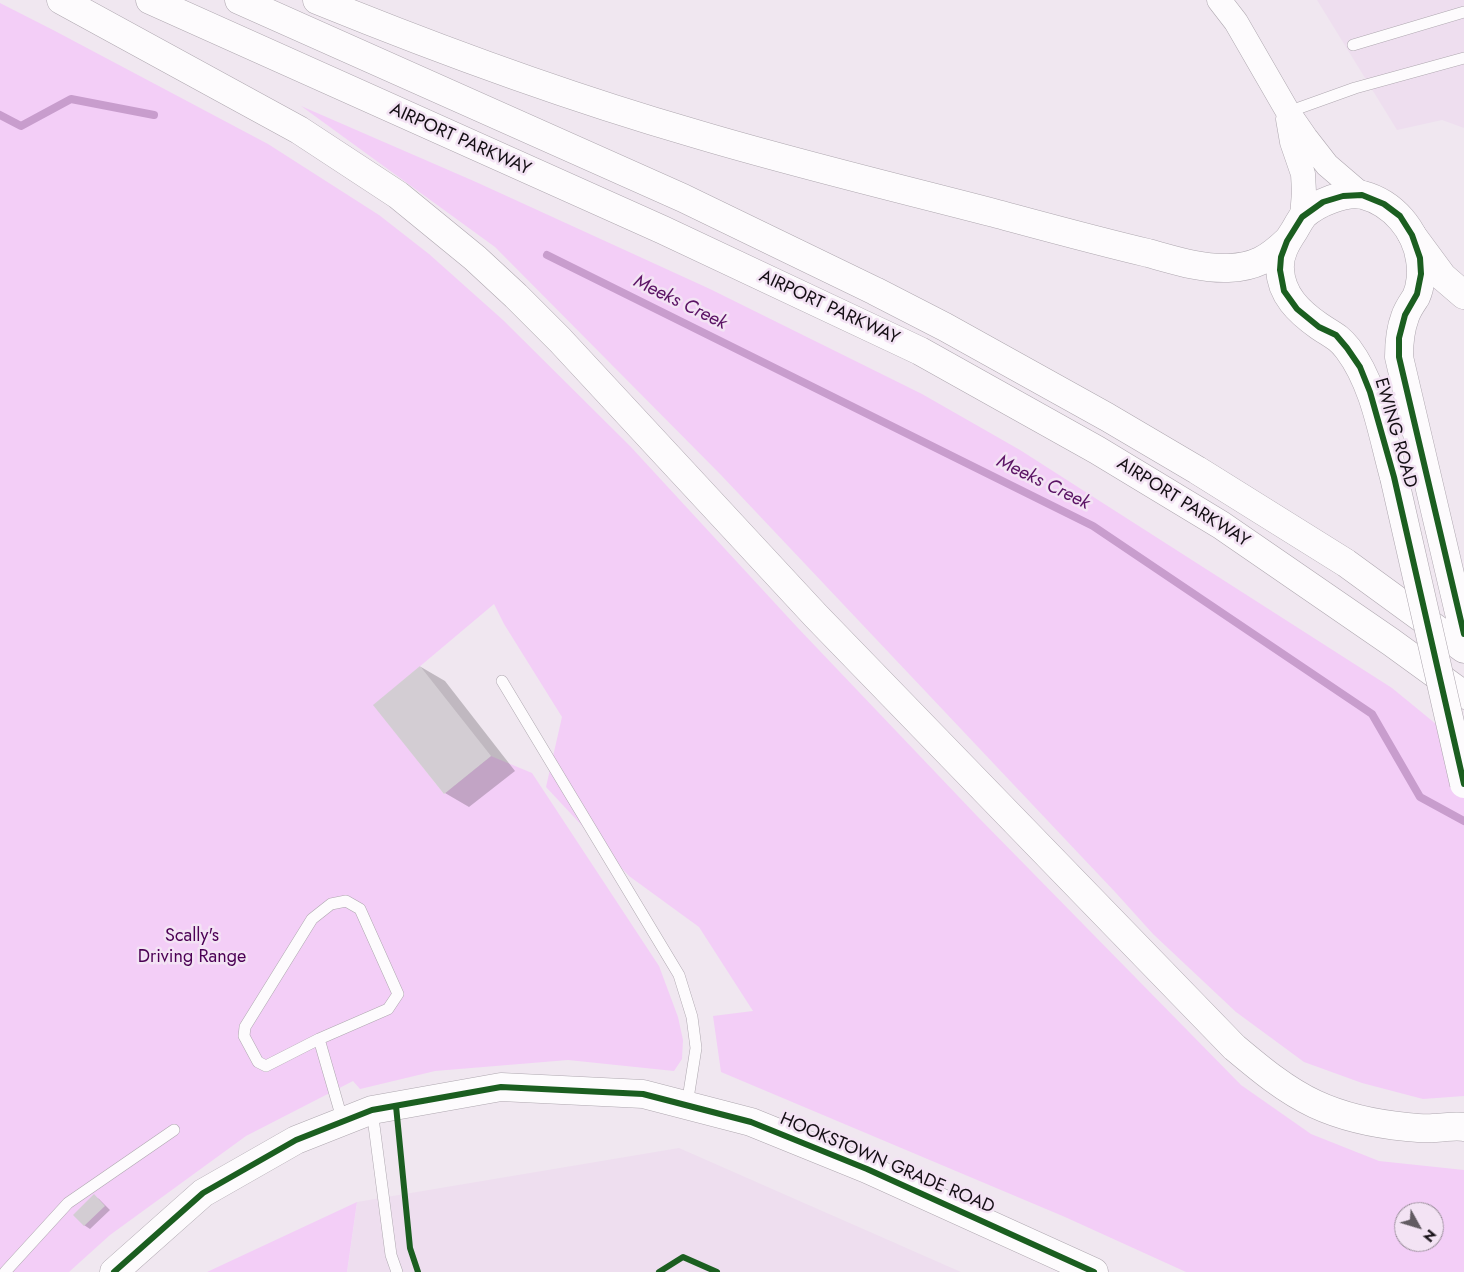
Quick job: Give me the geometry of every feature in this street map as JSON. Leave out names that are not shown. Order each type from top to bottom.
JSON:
[{"type":"main road","points":[[61,0],[299,130],[398,195],[475,258],[560,340],[830,631],[1234,1047],[1259,1068],[1282,1085],[1315,1104],[1343,1114],[1380,1123],[1408,1127],[1463,1126]]},
{"type":"main road","name":"AIRPORT PARKWAY","points":[[150,0],[663,230],[920,351],[1096,450],[1221,525],[1391,642],[1464,695]]},
{"type":"main road","name":"AIRPORT PARKWAY","points":[[239,0],[683,198],[866,286],[945,327],[1108,417],[1205,475],[1346,563],[1464,649]]},
{"type":"main road","points":[[317,0],[502,71],[675,128],[1118,246],[1202,266],[1229,268],[1260,262],[1270,257],[1287,241]]},
{"type":"main road","name":"EWING ROAD","points":[[1464,634],[1399,357],[1399,338],[1405,315],[1417,294],[1421,274],[1420,258],[1412,235],[1400,216],[1384,204],[1362,195],[1343,196],[1323,202],[1302,217],[1287,241],[1281,257],[1280,270],[1284,291],[1297,309],[1336,335],[1360,367],[1370,392],[1394,477],[1464,784]]},
{"type":"main road","points":[[1412,235],[1443,277],[1464,295]]},
{"type":"main road","name":"HOOKSTOWN GRADE ROAD","points":[[114,1272],[203,1193],[296,1140],[372,1110],[501,1088],[643,1094],[751,1122],[867,1169],[1094,1272]]},
{"type":"street","points":[[1219,0],[1236,22],[1288,112],[1306,138],[1327,164],[1362,195]]},
{"type":"street","points":[[1288,112],[1292,142],[1303,174],[1302,217]]},
{"type":"lane","points":[[1353,45],[1464,12]]},
{"type":"lane","points":[[1288,112],[1355,88],[1464,58]]},
{"type":"lane","points":[[502,681],[680,975],[692,1017],[696,1048],[687,1105]]},
{"type":"lane","points":[[346,901],[360,909],[398,994],[388,1009],[319,1039],[266,1066],[258,1062],[244,1036],[245,1026],[312,919],[331,904],[346,901]]},
{"type":"lane","points":[[319,1039],[343,1122]]},
{"type":"lane","points":[[372,1110],[391,1255],[397,1272]]},
{"type":"lane","points":[[5,1272],[68,1204],[174,1130]]},
{"type":"shaded area","points":[[1317,0],[1464,0],[1464,128],[1442,120],[1397,130]]},
{"type":"shaded area","points":[[679,1148],[961,1272],[347,1272],[357,1202]]},
{"type":"green space","name":"Scally's Driving Range","points":[[0,3],[268,144],[379,215],[429,254],[503,320],[630,446],[797,627],[978,817],[1241,1085],[1311,1134],[1379,1161],[1464,1170],[1464,1272],[1186,1272],[1065,1217],[721,1072],[713,1016],[753,1011],[699,927],[629,876],[546,787],[562,717],[504,624],[494,604],[374,705],[444,794],[491,756],[532,773],[659,966],[678,1017],[683,1040],[682,1059],[674,1071],[568,1060],[435,1071],[360,1089],[353,1081],[246,1136],[110,1235],[69,1272],[0,1272]]},
{"type":"green space","points":[[301,106],[476,182],[710,289],[922,394],[1020,450],[1392,688],[1464,747],[1464,1096],[1423,1099],[1362,1083],[1304,1062],[1236,1012],[1153,934],[721,475],[495,247]]},
{"type":"green space","points":[[357,1202],[347,1272],[207,1272]]},
{"type":"building","points":[[420,666],[491,756],[444,794],[373,705]]},
{"type":"building","points":[[94,1194],[105,1206],[84,1226],[73,1215]]},
{"type":"waterway","name":"Meeks Creek","points":[[0,115],[21,126],[71,99],[154,115]]},
{"type":"waterway","name":"Meeks Creek","points":[[547,255],[1093,526],[1372,714],[1420,797],[1464,821]]},
{"type":"cycle path","points":[[1464,634],[1399,357],[1399,338],[1405,315],[1417,294],[1421,274],[1420,258],[1412,235],[1400,216],[1384,204],[1362,195],[1343,196],[1323,202],[1302,217],[1287,241],[1281,257],[1280,270],[1284,291],[1297,309],[1319,327],[1336,335],[1360,367],[1370,392],[1394,477],[1464,784]]},
{"type":"cycle path","points":[[114,1272],[203,1193],[296,1140],[372,1110],[501,1087],[643,1094],[751,1122],[867,1169],[1094,1272]]},
{"type":"cycle path","points":[[396,1106],[410,1248],[418,1272]]},
{"type":"cycle path","points":[[659,1272],[683,1257],[717,1272]]}]
